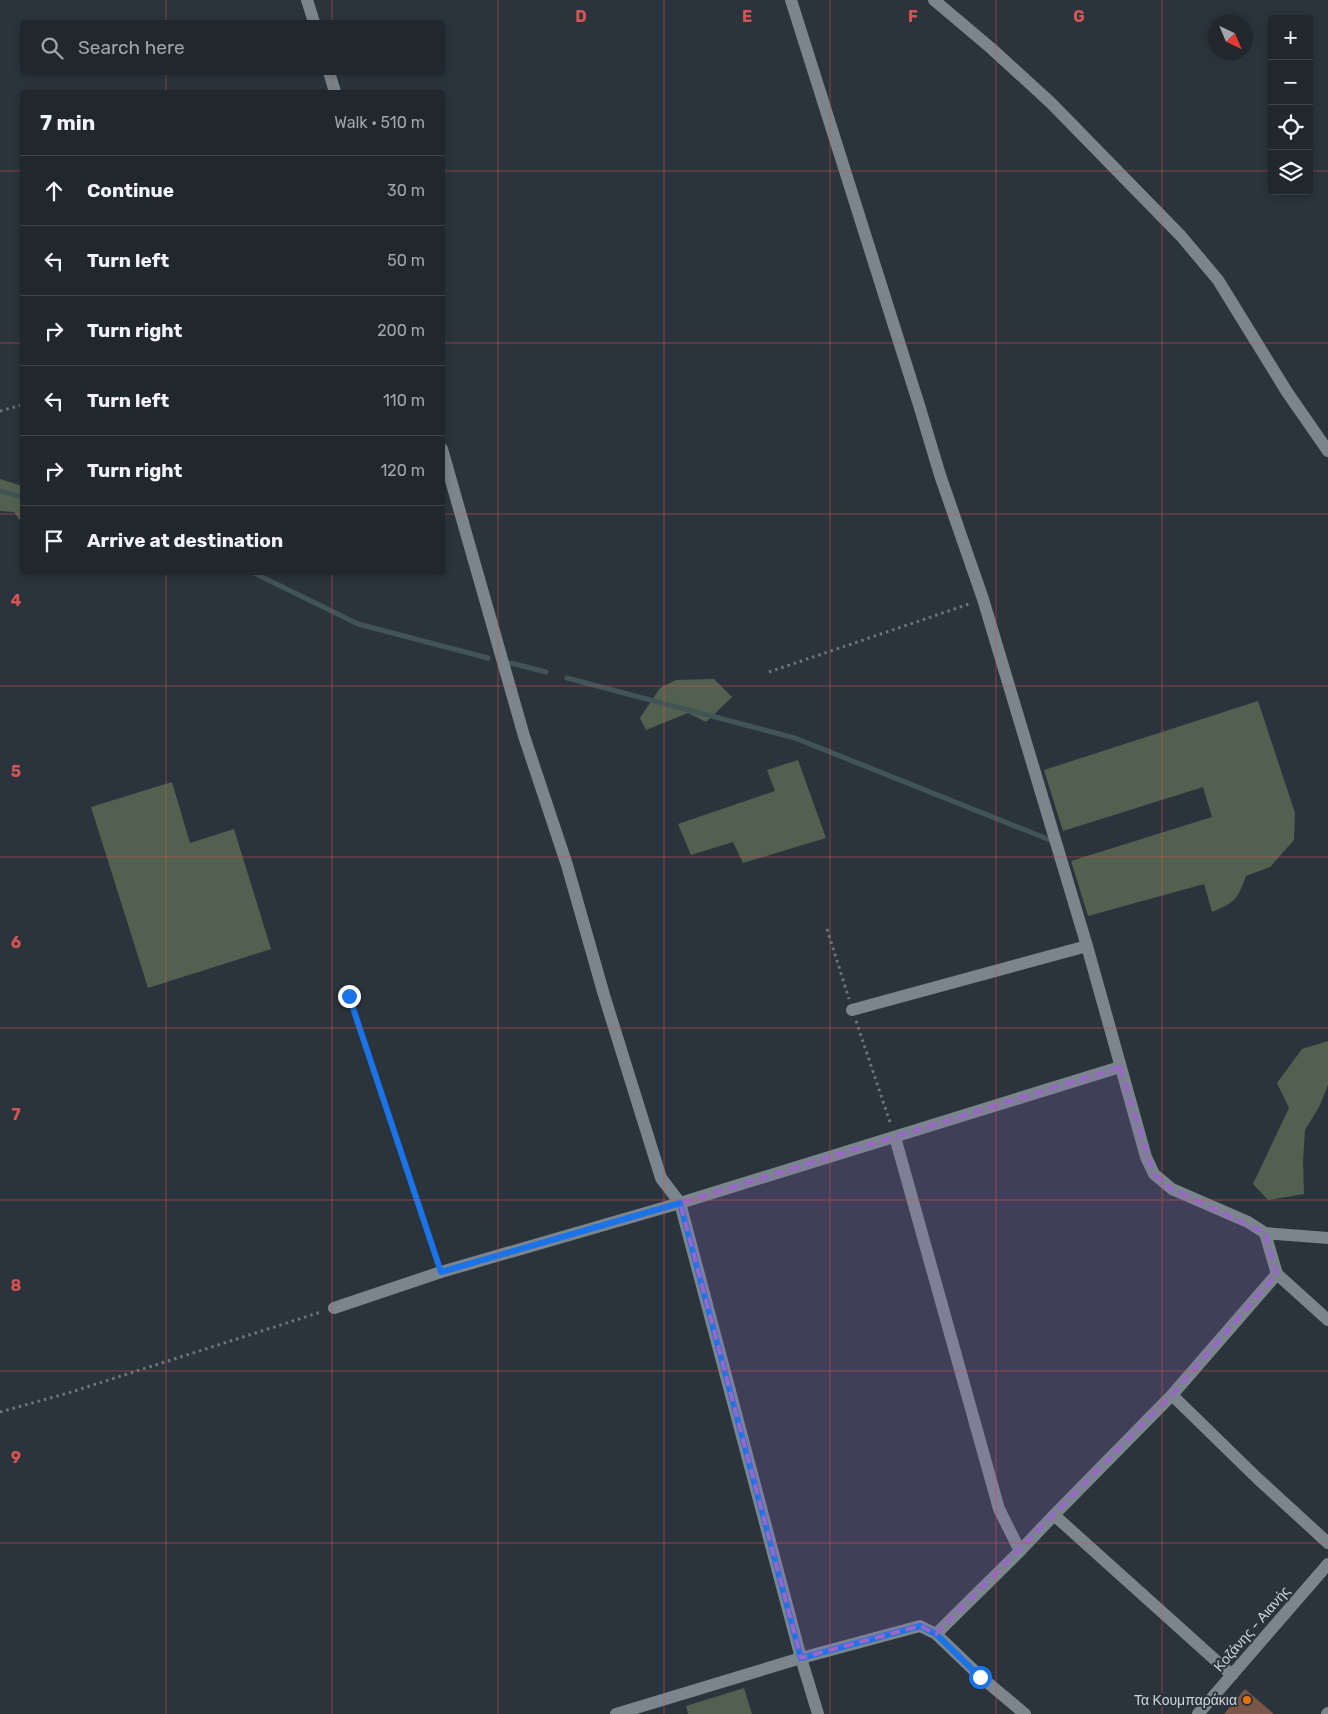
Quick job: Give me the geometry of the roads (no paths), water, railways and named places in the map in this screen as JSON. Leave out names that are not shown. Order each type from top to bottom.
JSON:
[{"type":"street","points":[[307,0],[313,20]]},
{"type":"street","points":[[791,0],[920,405],[940,475],[983,599],[1087,946],[1146,1157],[1154,1174],[1172,1189],[1248,1222],[1265,1234],[1328,1238]]},
{"type":"street","points":[[934,0],[992,49],[1051,103],[1196,252],[1218,280],[1287,392],[1328,451]]},
{"type":"street","points":[[330,75],[334,90]]},
{"type":"street","points":[[445,460],[524,736],[567,865],[604,995],[661,1178],[680,1203],[801,1658],[818,1714]]},
{"type":"street","points":[[852,1010],[1087,946]]},
{"type":"street","points":[[334,1308],[441,1272],[680,1203],[1120,1067]]},
{"type":"street","points":[[895,1137],[998,1509],[1020,1551]]},
{"type":"street","points":[[1265,1234],[1277,1274],[1328,1320]]},
{"type":"street","points":[[936,1634],[1172,1395],[1277,1274]]},
{"type":"street","points":[[1172,1395],[1257,1478],[1328,1543]]},
{"type":"street","points":[[1054,1515],[1232,1675]]},
{"type":"street","name":"Κοζάνης - Αιανής","points":[[1198,1714],[1328,1564]]},
{"type":"street","points":[[616,1714],[801,1658],[920,1626],[936,1634],[980,1677],[1025,1714]]},
{"type":"waterway","points":[[0,491],[20,496]]},
{"type":"waterway","points":[[258,575],[358,624],[488,658]]},
{"type":"waterway","points":[[511,663],[546,672]]},
{"type":"waterway","points":[[567,678],[795,738],[1050,840]]},
{"type":"place","name":"Τα Κουμπαράκια","points":[[1247,1700]]}]
